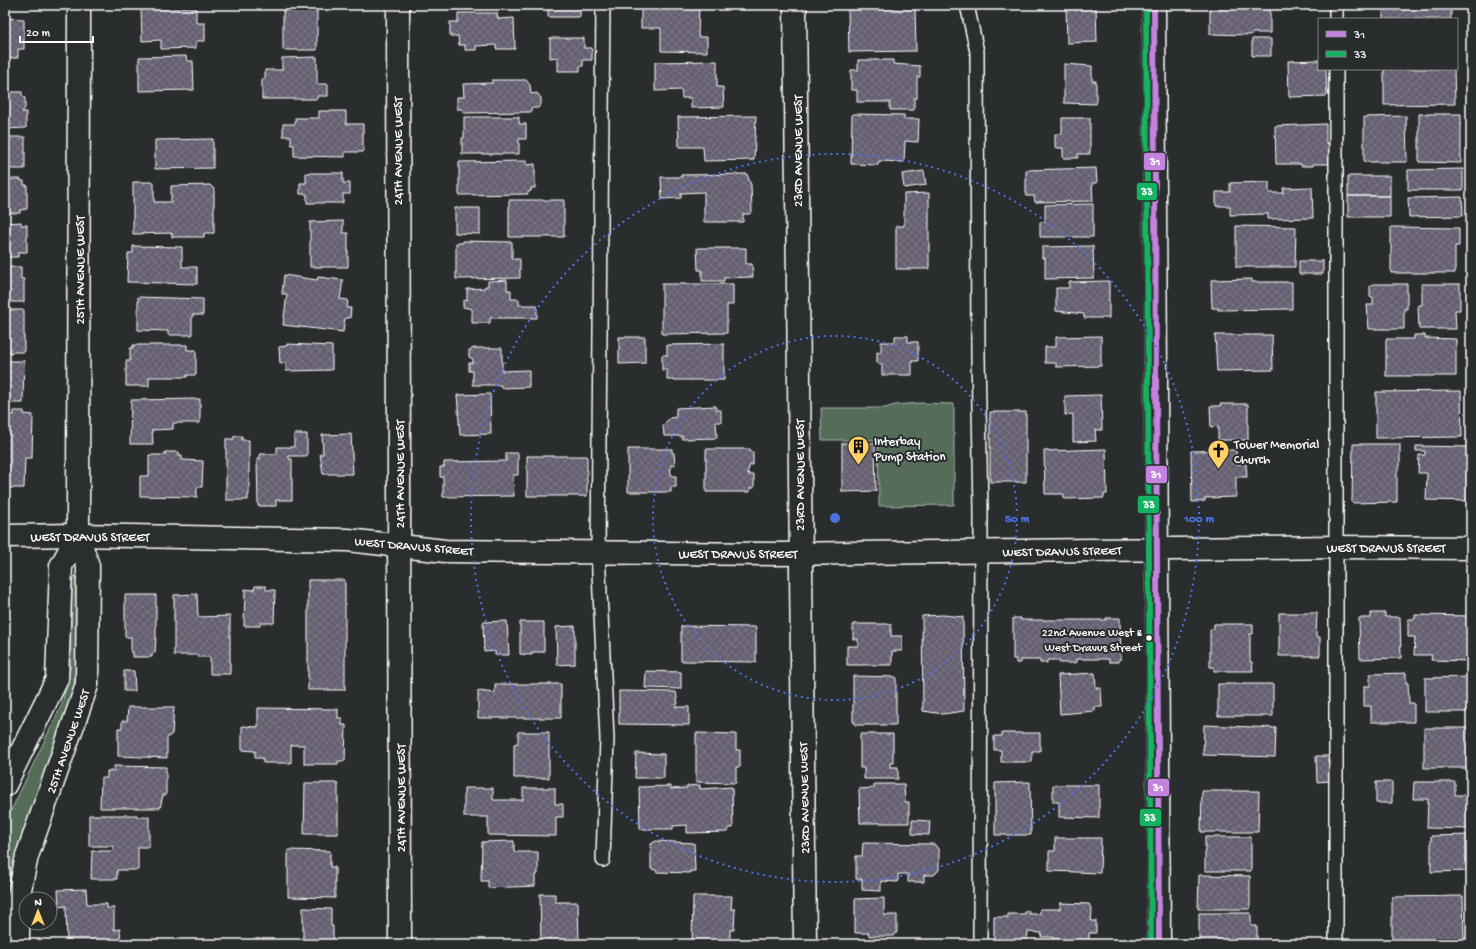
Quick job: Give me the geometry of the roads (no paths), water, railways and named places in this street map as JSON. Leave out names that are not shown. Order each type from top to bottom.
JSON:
[{"type":"street","name":"25TH AVENUE WEST","points":[[18,944],[18,899],[27,856],[87,685],[88,566],[78,535],[79,5]]},
{"type":"street","name":"24TH AVENUE WEST","points":[[398,5],[400,944]]},
{"type":"street","name":"23RD AVENUE WEST","points":[[795,5],[805,944]]},
{"type":"street","points":[[1154,5],[1159,944]]},
{"type":"street","name":"25TH AVENUE WEST","points":[[5,785],[57,679],[61,566],[78,535]]},
{"type":"street","name":"WEST DRAVUS STREET","points":[[5,536],[78,535],[348,540],[399,547],[445,551],[800,554],[1336,547],[1471,548]]},
{"type":"lane","points":[[603,5],[598,552],[607,738],[603,860]]},
{"type":"lane","points":[[968,5],[977,52],[981,552],[980,944]]},
{"type":"lane","points":[[1336,5],[1336,18]]},
{"type":"lane","points":[[1336,70],[1336,944]]},
{"type":"place","name":"Interbay Pump Station","points":[[859,466]]},
{"type":"place","name":"Tower Memorial Church","points":[[1219,470]]},
{"type":"place","name":"22nd Avenue West & West Dravus Street","points":[[1149,638]]}]
